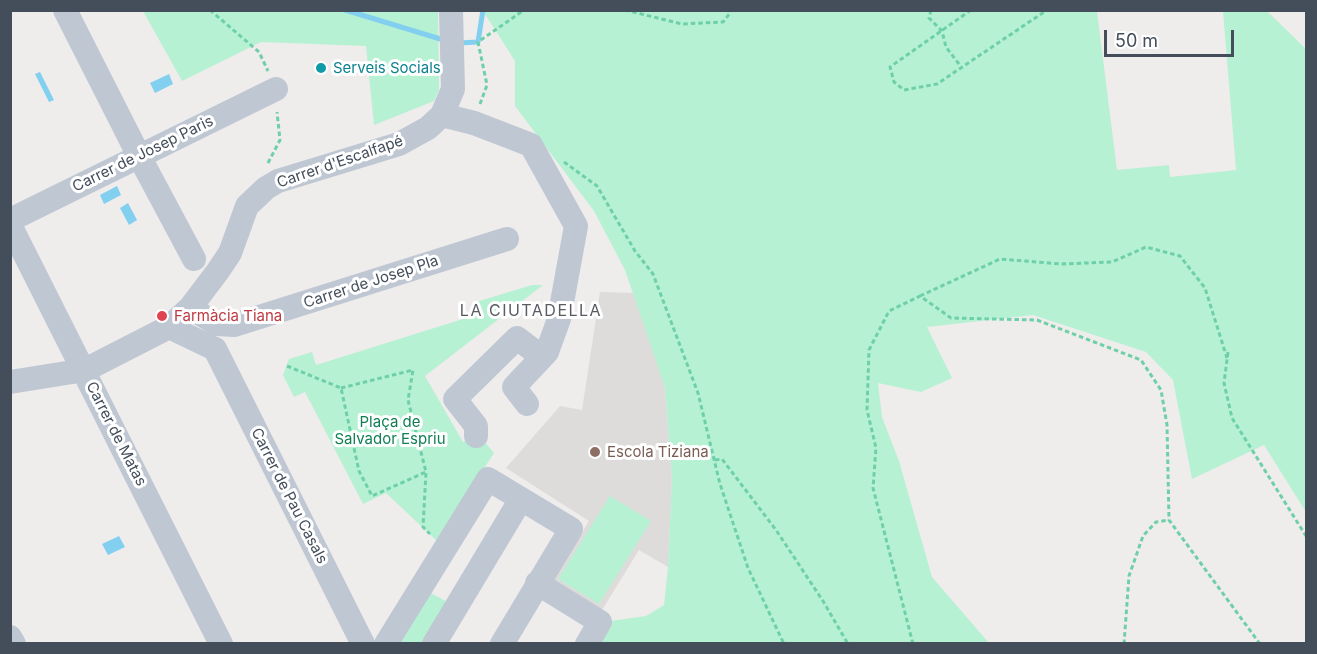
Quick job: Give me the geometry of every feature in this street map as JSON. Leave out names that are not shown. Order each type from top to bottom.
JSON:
[{"type":"street","points":[[65,10],[194,259]]},
{"type":"street","points":[[451,10],[453,89],[442,114],[531,144],[576,226],[559,319],[547,352],[514,387],[527,404]]},
{"type":"street","name":"Carrer de Josep Paris","points":[[10,222],[276,89]]},
{"type":"street","name":"Carrer d'Escalfapé","points":[[10,382],[85,370],[169,327],[190,308],[230,253],[247,206],[266,188],[278,182],[399,144],[428,128],[442,114]]},
{"type":"street","name":"Carrer de Matas","points":[[10,222],[221,644]]},
{"type":"street","name":"Carrer de Josep Pla","points":[[213,336],[507,239]]},
{"type":"street","points":[[190,308],[188,322],[213,336]]},
{"type":"street","points":[[169,327],[213,336]]},
{"type":"street","name":"Carrer de Pau Casals","points":[[213,336],[363,644]]},
{"type":"street","points":[[476,436],[476,426],[455,399],[517,338],[542,357]]},
{"type":"street","points":[[386,644],[488,478],[571,529],[502,644]]},
{"type":"street","points":[[434,644],[521,499]]},
{"type":"street","points":[[537,583],[600,622],[587,644]]},
{"type":"street","points":[[10,637],[14,644]]},
{"type":"path","points":[[210,10],[260,52],[276,89],[280,140],[261,178],[266,188]]},
{"type":"path","points":[[474,123],[487,85],[478,42],[524,10]]},
{"type":"path","points":[[625,10],[682,24],[723,22],[730,13],[728,10]]},
{"type":"path","points":[[931,10],[929,18],[942,31],[946,47],[962,68]]},
{"type":"path","points":[[971,10],[890,67],[894,82],[904,90],[937,84],[1047,10]]},
{"type":"path","points":[[561,159],[597,186],[635,251],[653,274],[698,393],[715,460],[748,568],[784,644]]},
{"type":"path","points":[[913,644],[873,488],[876,448],[867,410],[869,350],[890,311],[1000,259],[1061,264],[1112,262],[1146,247],[1180,256],[1205,288],[1227,358]]},
{"type":"path","points":[[920,296],[951,318],[1037,321],[1141,360],[1161,390],[1169,455],[1169,520],[1260,644]]},
{"type":"path","points":[[1228,352],[1224,383],[1232,418],[1306,536]]},
{"type":"path","points":[[287,366],[341,388],[412,370],[408,399],[426,472],[423,527],[445,548]]},
{"type":"path","points":[[341,388],[359,471],[372,496],[426,472]]},
{"type":"path","points":[[715,460],[722,459],[776,530],[823,601],[848,644]]},
{"type":"path","points":[[1124,644],[1129,576],[1143,536],[1156,522],[1169,520]]},
{"type":"shaded area","name":"Escola Tiziana","points":[[600,292],[635,293],[665,388],[672,479],[668,567],[639,550],[602,610],[553,581],[589,521],[506,468],[560,406],[582,410]]},
{"type":"green space","points":[[143,11],[438,11],[439,90],[434,101],[374,125],[366,46],[261,42],[182,81]]},
{"type":"green space","points":[[483,11],[1097,11],[1117,170],[1169,165],[1170,177],[1236,170],[1223,11],[1267,11],[1306,49],[1306,512],[1264,445],[1192,479],[1173,380],[1146,352],[1033,315],[927,327],[952,378],[921,392],[878,383],[882,417],[899,461],[932,577],[989,643],[597,643],[610,621],[646,616],[664,605],[672,479],[665,388],[625,270],[594,211],[515,106],[515,61]]},
{"type":"green space","name":"Plaça de Salvador Espriu","points":[[532,285],[543,285],[425,376],[463,442],[478,434],[494,453],[437,541],[386,493],[363,504],[305,392],[294,397],[283,375],[289,359],[312,352],[316,365],[479,314],[476,302]]},
{"type":"green space","points":[[610,496],[651,521],[599,604],[558,579]]},
{"type":"green space","points":[[431,593],[449,603],[429,643],[400,644]]},
{"type":"water","points":[[40,72],[54,100],[49,102],[35,74]]},
{"type":"water","points":[[169,74],[173,84],[155,93],[150,83]]},
{"type":"water","points":[[117,186],[121,195],[104,204],[100,195]]},
{"type":"water","points":[[128,203],[137,220],[129,225],[120,208]]},
{"type":"water","points":[[119,536],[125,547],[108,555],[102,544]]},
{"type":"waterway","points":[[345,10],[447,41]]},
{"type":"waterway","points":[[459,43],[478,42],[483,10]]},
{"type":"place","name":"Serveis Socials","points":[[321,68]]},
{"type":"place","name":"Farmàcia Tiana","points":[[162,316]]},
{"type":"place","name":"Escola Tiziana","points":[[595,452]]},
{"type":"district","name":"LA CIUTADELLA","points":[[531,311]]}]
